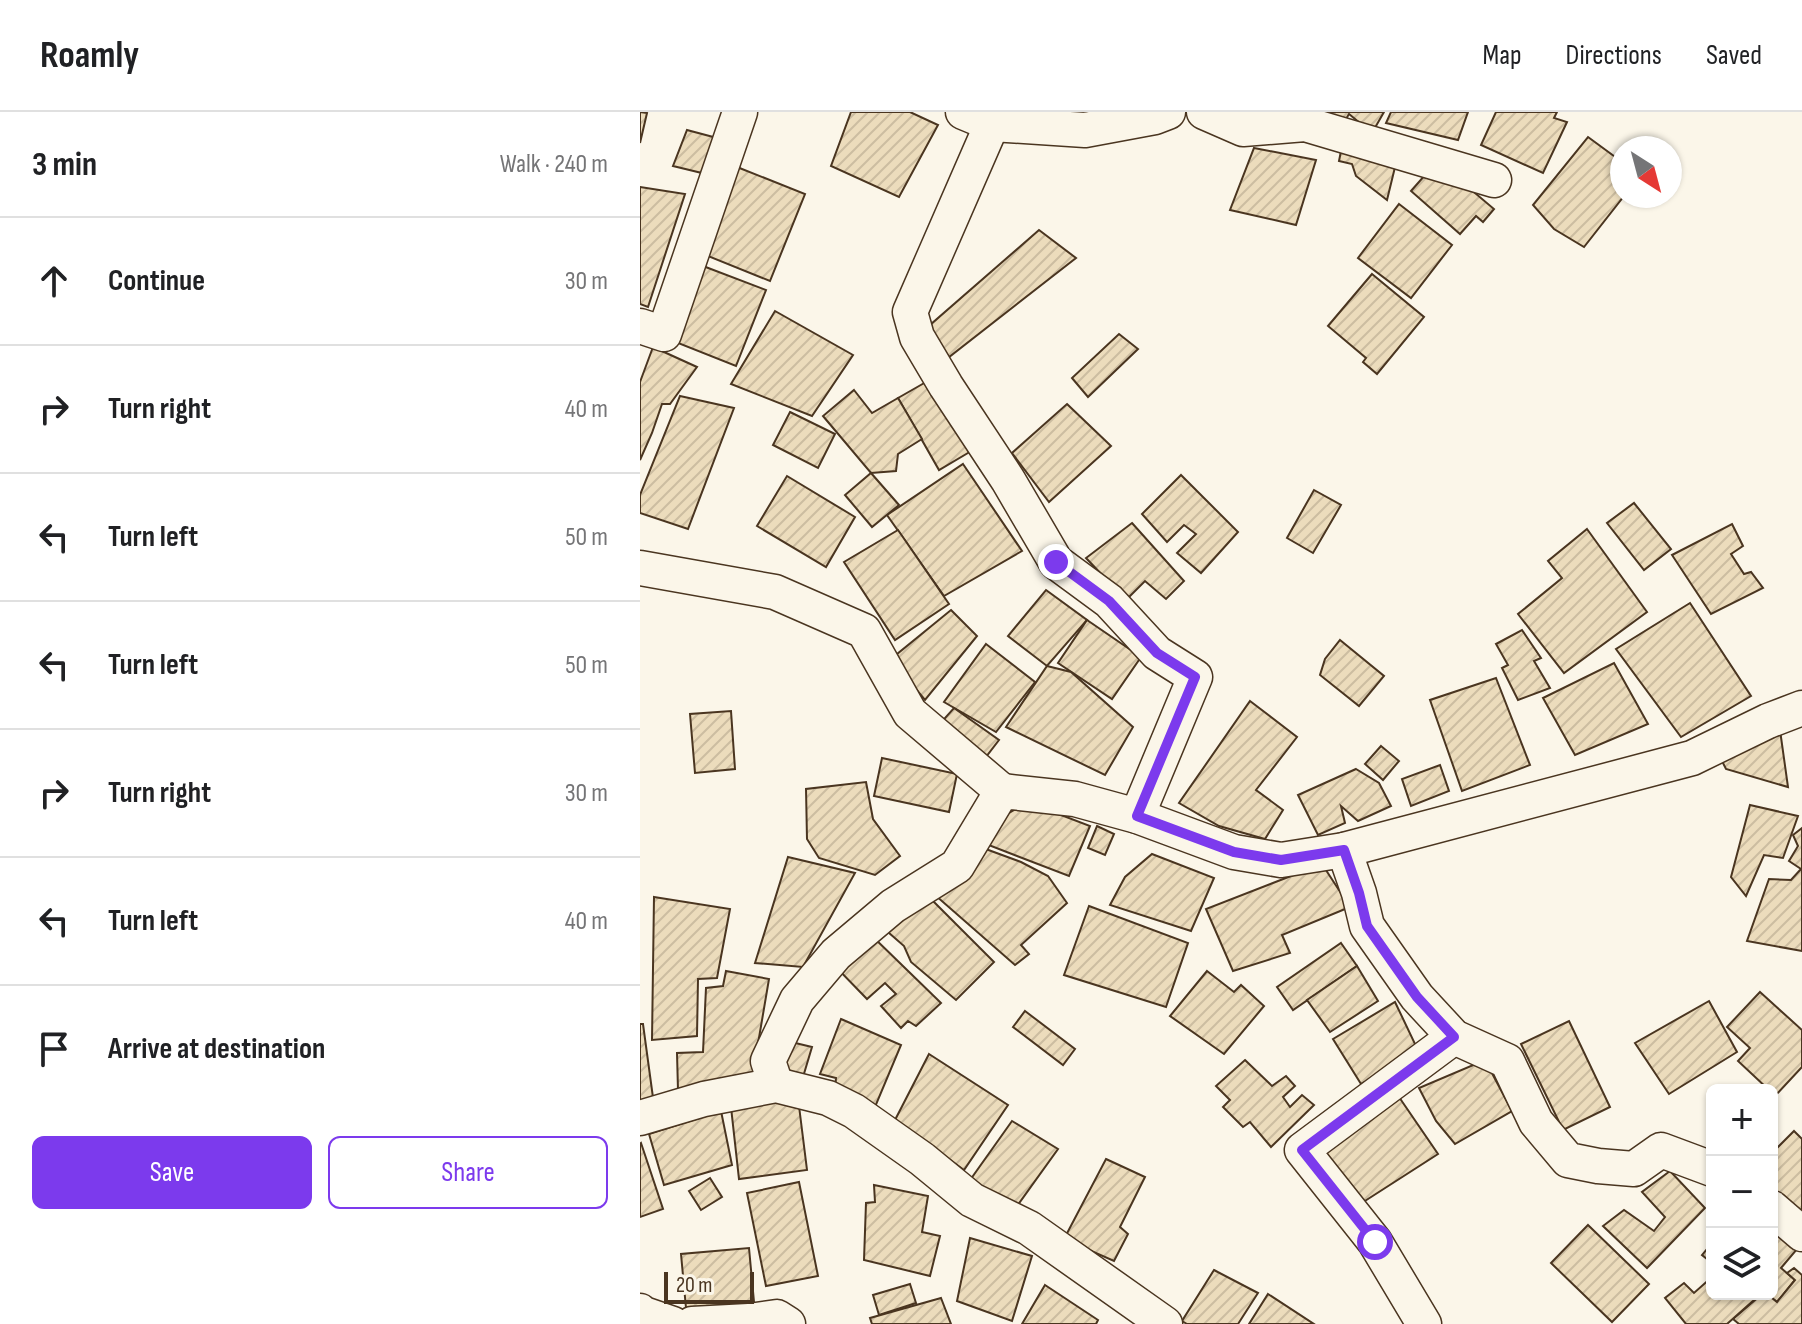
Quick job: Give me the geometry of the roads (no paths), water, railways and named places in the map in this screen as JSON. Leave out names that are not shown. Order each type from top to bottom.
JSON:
[{"type":"street","points":[[640,326],[664,334],[740,112]]},
{"type":"street","points":[[1137,816],[1195,677],[1157,653],[1109,601],[1056,562],[924,349],[910,312],[978,118],[1085,130],[1168,112]]},
{"type":"street","points":[[1204,112],[1243,129],[1309,118],[1494,180]]},
{"type":"street","points":[[640,568],[775,592],[864,631],[910,713],[1002,791],[1075,799],[1137,816],[1234,852],[1281,860],[1344,850],[1692,758],[1802,708]]},
{"type":"street","points":[[776,1085],[768,1061],[797,1000],[836,954],[893,906],[957,866],[1002,791]]},
{"type":"street","points":[[1344,850],[1367,926],[1417,997],[1454,1037],[1507,1061],[1536,1122],[1568,1160],[1634,1169],[1661,1150],[1706,1167]]},
{"type":"street","points":[[1424,1324],[1375,1242],[1302,1150],[1454,1037]]},
{"type":"street","points":[[640,1118],[704,1099],[776,1085],[828,1098],[854,1111],[922,1159],[972,1200],[1029,1228],[1165,1324]]},
{"type":"street","points":[[1778,1213],[1802,1234]]},
{"type":"street","points":[[640,1311],[673,1324]]},
{"type":"street","points":[[692,1324],[777,1317],[788,1324]]}]
